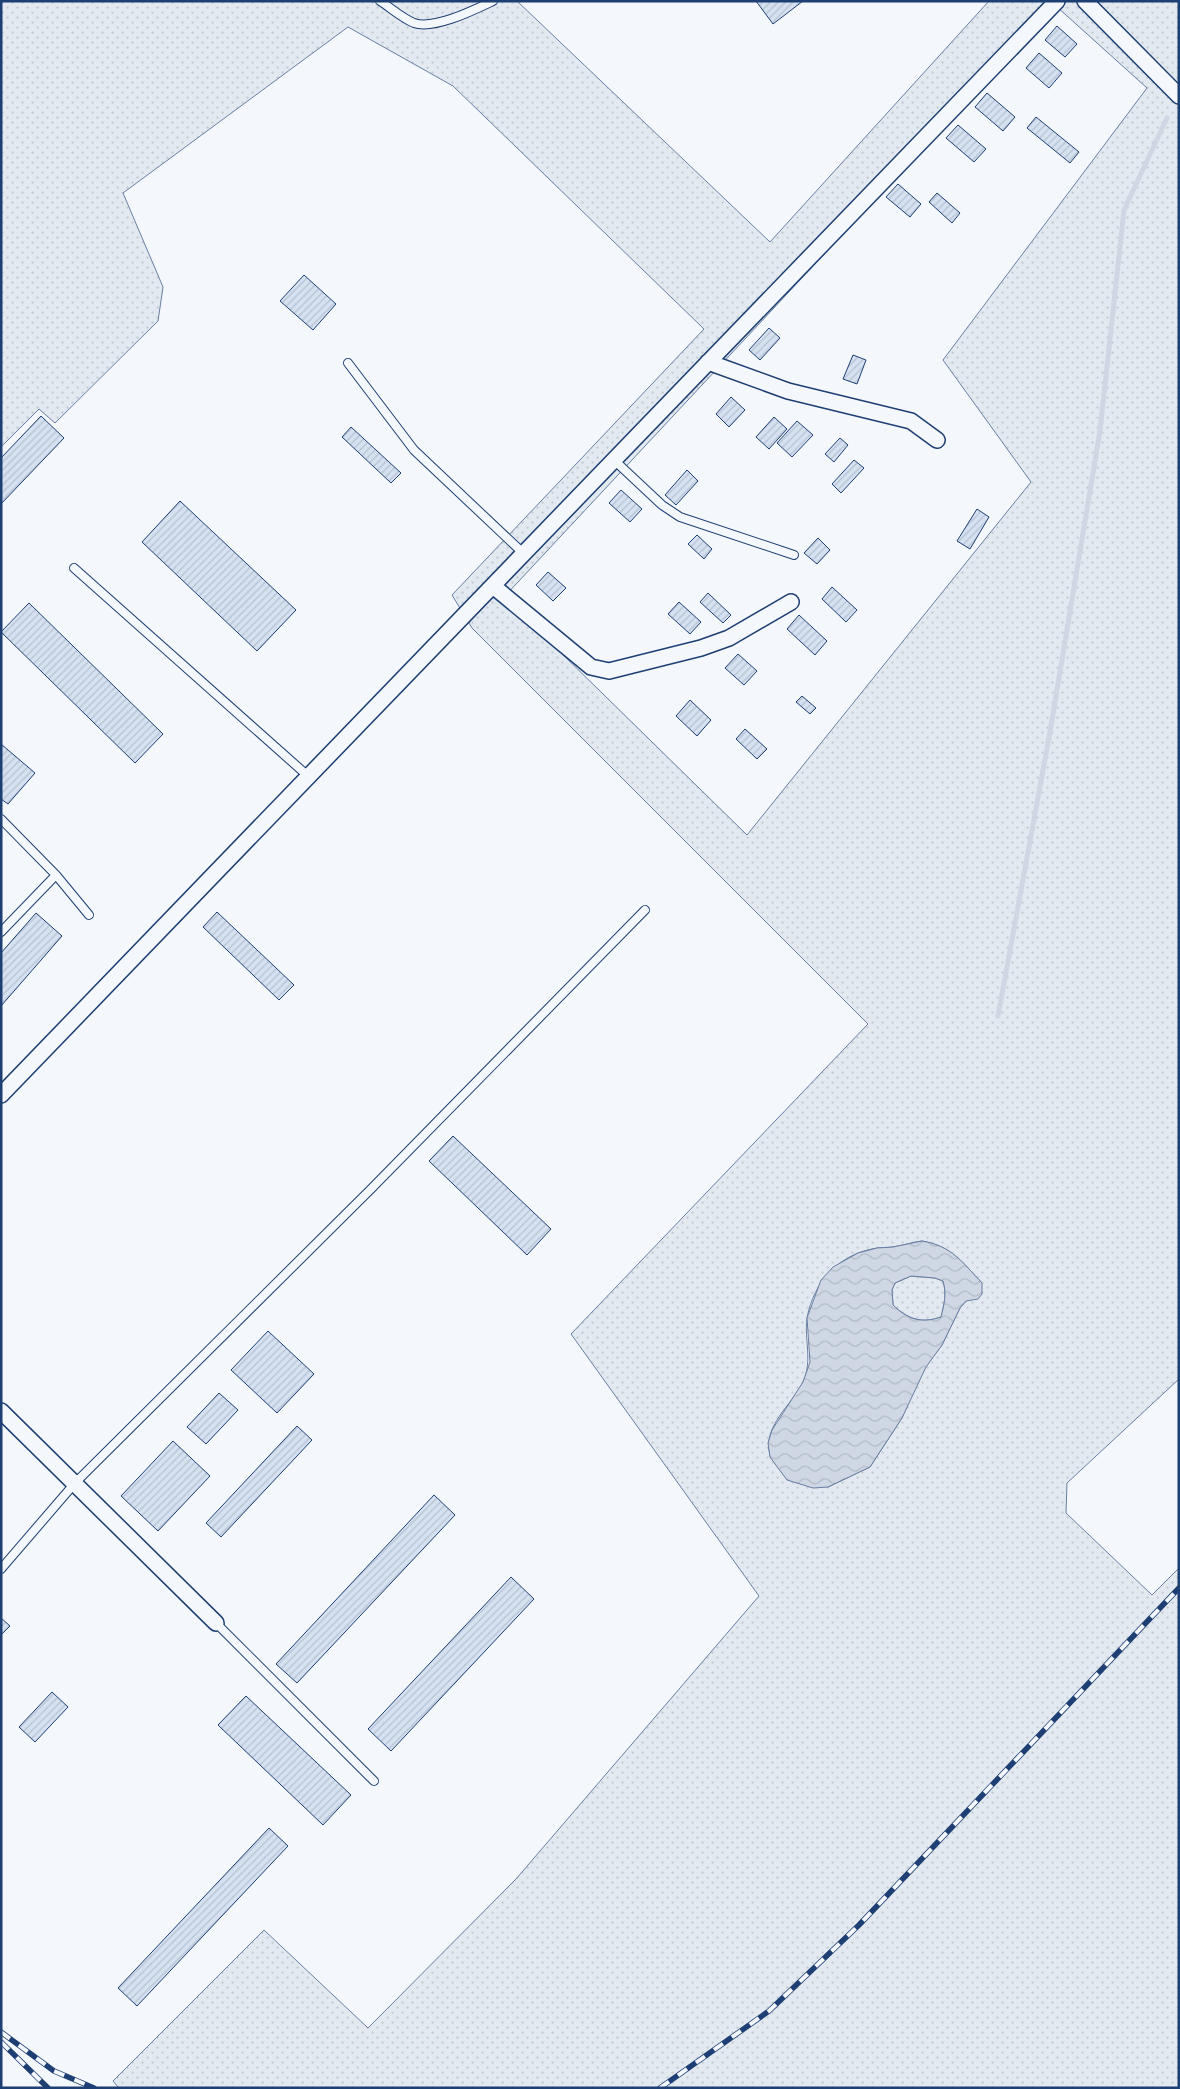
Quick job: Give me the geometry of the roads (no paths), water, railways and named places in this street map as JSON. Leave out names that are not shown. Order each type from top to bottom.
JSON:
[{"type":"street","points":[[1,1094],[1057,1]]},
{"type":"street","points":[[1085,1],[1179,96]]},
{"type":"street","points":[[708,362],[788,390],[911,421],[938,440]]},
{"type":"street","points":[[493,586],[583,662],[598,670],[609,671],[701,648],[729,638],[791,602]]},
{"type":"street","points":[[1,1411],[216,1622]]},
{"type":"lane","points":[[380,1],[414,23],[426,24],[446,20],[493,1]]},
{"type":"lane","points":[[348,363],[414,450],[524,554]]},
{"type":"lane","points":[[614,460],[662,505],[680,517],[698,525],[794,555]]},
{"type":"lane","points":[[74,568],[308,776]]},
{"type":"lane","points":[[1,819],[56,875],[89,915]]},
{"type":"lane","points":[[1,932],[56,875]]},
{"type":"lane","points":[[1,1569],[75,1483],[372,1189],[645,910]]},
{"type":"lane","points":[[216,1622],[374,1780]]},
{"type":"water","points":[[922,1241],[932,1243],[949,1251],[982,1283],[982,1294],[978,1299],[966,1301],[960,1308],[942,1345],[926,1367],[902,1418],[870,1467],[828,1487],[813,1488],[787,1480],[770,1457],[768,1443],[772,1430],[803,1382],[810,1362],[807,1318],[821,1280],[833,1267],[858,1253],[877,1248]],"holes":[[[911,1276],[935,1278],[943,1281],[945,1290],[941,1317],[927,1320],[915,1319],[904,1314],[893,1305],[892,1290],[895,1283]]]},
{"type":"waterway","points":[[998,1016],[1050,732],[1100,431],[1124,210],[1167,118]]},
{"type":"railway","points":[[660,2088],[769,2011],[859,1925],[1179,1588]]},
{"type":"railway","points":[[1,2032],[54,2071],[94,2088]]},
{"type":"railway","points":[[1,2042],[48,2088]]}]
